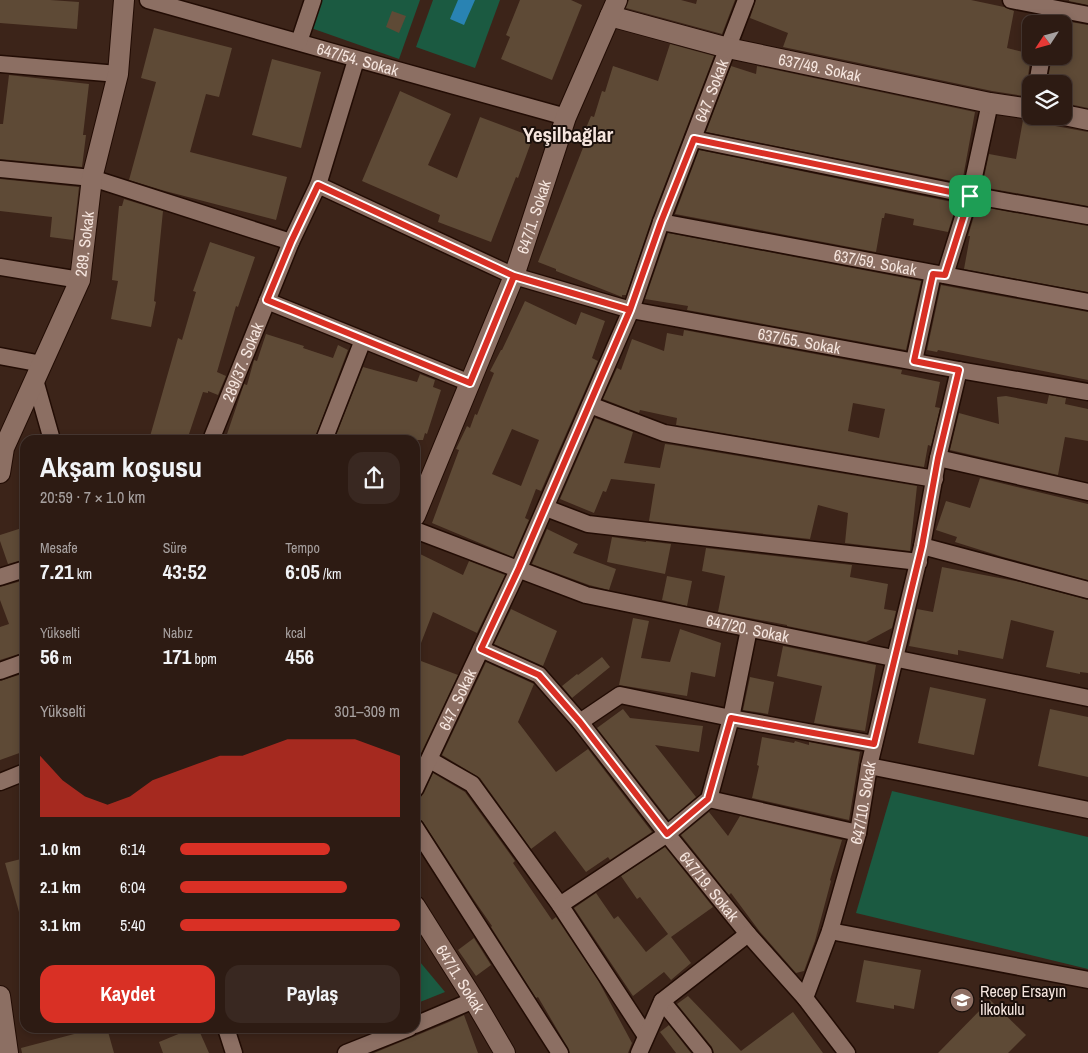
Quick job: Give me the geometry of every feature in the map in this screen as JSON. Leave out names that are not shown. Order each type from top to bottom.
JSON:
[{"type":"street","name":"289. Sokak","points":[[0,473],[2,447],[80,280],[92,178],[118,74],[124,0]]},
{"type":"street","name":"647/54. Sokak","points":[[148,0],[356,60],[566,117]]},
{"type":"street","points":[[299,42],[312,0]]},
{"type":"street","name":"647. Sokak","points":[[420,779],[546,508],[630,310],[661,222],[746,0]]},
{"type":"street","points":[[1011,0],[1050,11],[1088,15]]},
{"type":"street","name":"637/49. Sokak","points":[[614,8],[728,48],[990,103],[1022,107]]},
{"type":"street","name":"647/1. Sokak","points":[[420,504],[514,276],[566,117],[614,8]]},
{"type":"street","name":"289/37. Sokak","points":[[213,435],[291,242],[318,185],[356,60]]},
{"type":"street","points":[[0,64],[118,74]]},
{"type":"street","points":[[914,361],[939,274],[970,196],[990,103]]},
{"type":"street","points":[[1072,117],[1088,120]]},
{"type":"street","points":[[694,139],[970,196],[1088,216]]},
{"type":"street","points":[[0,169],[92,178],[291,242]]},
{"type":"street","name":"637/55. Sokak","points":[[318,185],[514,276],[630,310],[1088,392]]},
{"type":"street","name":"637/59. Sokak","points":[[661,222],[1088,302]]},
{"type":"street","points":[[0,267],[80,280]]},
{"type":"street","points":[[267,300],[470,383]]},
{"type":"street","points":[[326,435],[363,340]]},
{"type":"street","points":[[0,356],[38,372],[51,435]]},
{"type":"street","name":"647/10. Sokak","points":[[805,998],[830,931],[858,833],[869,766],[920,554],[938,458],[959,370]]},
{"type":"street","points":[[590,405],[664,432],[935,479]]},
{"type":"street","points":[[938,458],[1088,492]]},
{"type":"street","points":[[546,508],[588,524],[920,554],[1088,590]]},
{"type":"street","name":"647/20. Sokak","points":[[420,532],[586,595],[1088,698]]},
{"type":"street","points":[[0,577],[20,571]]},
{"type":"street","points":[[560,905],[667,834],[708,799],[731,718],[749,629]]},
{"type":"street","name":"647/19. Sokak","points":[[481,649],[539,675],[580,722],[748,934],[805,998],[847,1053]]},
{"type":"street","points":[[0,672],[20,664]]},
{"type":"street","points":[[580,722],[620,695],[731,718],[874,744]]},
{"type":"street","points":[[430,760],[472,784],[560,905],[646,1036]]},
{"type":"street","points":[[869,766],[1088,810]]},
{"type":"street","points":[[0,782],[20,774]]},
{"type":"street","points":[[708,799],[858,833]]},
{"type":"street","points":[[420,835],[560,1053]]},
{"type":"street","name":"647/1. Sokak","points":[[420,914],[505,1053]]},
{"type":"street","points":[[830,931],[1088,980]]},
{"type":"street","points":[[639,1053],[662,1001],[748,934]]},
{"type":"street","points":[[0,996],[8,1053]]},
{"type":"street","points":[[420,1023],[474,1000]]},
{"type":"street","points":[[662,1001],[704,1053]]},
{"type":"street","points":[[228,1033],[234,1053]]},
{"type":"street","points":[[346,1053],[396,1033]]},
{"type":"green space","points":[[321,0],[420,0],[399,59],[311,28]]},
{"type":"green space","points":[[433,0],[500,0],[475,68],[416,47]]},
{"type":"green space","points":[[892,791],[1088,837],[1088,969],[856,913]]},
{"type":"green space","points":[[420,962],[445,992],[420,1002]]},
{"type":"water","points":[[458,0],[475,0],[464,25],[450,19]]},
{"type":"building","points":[[0,0],[79,2],[77,29],[0,23]]},
{"type":"building","points":[[520,0],[571,0],[582,5],[552,80],[501,59],[510,37],[506,35]]},
{"type":"building","points":[[629,0],[681,0],[696,4],[697,0],[735,0],[722,34],[626,8]]},
{"type":"building","points":[[756,0],[971,0],[1014,11],[1007,48],[1022,52],[1022,65],[1030,65],[1028,75],[1022,75],[1022,96],[992,91],[783,47],[788,33],[750,18]]},
{"type":"building","points":[[1088,0],[1088,5],[1069,1]]},
{"type":"building","points":[[392,11],[406,16],[399,33],[386,27]]},
{"type":"building","points":[[1072,22],[1088,25],[1088,108],[1072,105],[1072,75],[1049,75],[1050,65],[1072,65]]},
{"type":"building","points":[[154,28],[232,48],[219,97],[206,94],[190,152],[287,177],[276,220],[129,180],[156,82],[141,78]]},
{"type":"building","points":[[670,44],[714,56],[652,218],[626,295],[622,295],[622,297],[538,262],[588,135],[584,133],[591,116],[594,117],[602,91],[605,92],[613,66],[658,81]]},
{"type":"building","points":[[272,59],[321,72],[301,148],[252,135]]},
{"type":"building","points":[[731,66],[756,74],[757,66],[975,112],[962,183],[706,132]]},
{"type":"building","points":[[9,75],[89,84],[83,135],[86,135],[82,167],[0,159],[0,124],[3,124]]},
{"type":"building","points":[[400,91],[451,114],[428,165],[457,178],[480,117],[533,137],[491,242],[438,222],[440,215],[362,181]]},
{"type":"building","points":[[1022,125],[1050,125],[1088,132],[1088,206],[982,187],[989,154],[1016,159]]},
{"type":"building","points":[[699,150],[957,203],[948,232],[913,225],[914,219],[885,213],[884,218],[882,218],[876,252],[675,214]]},
{"type":"building","points":[[0,179],[79,187],[73,240],[50,237],[52,217],[0,211]]},
{"type":"building","points":[[124,199],[163,211],[154,301],[156,302],[151,327],[111,319],[118,281],[112,280],[119,206],[122,206]]},
{"type":"building","points":[[977,206],[1088,226],[1088,292],[964,269],[970,236],[968,236]]},
{"type":"building","points":[[668,233],[921,281],[906,350],[687,310],[688,306],[645,299]]},
{"type":"building","points":[[210,242],[255,257],[238,307],[236,306],[217,372],[226,376],[218,395],[208,391],[208,393],[203,392],[189,435],[150,435],[178,338],[182,340],[196,292],[193,291]]},
{"type":"building","points":[[941,285],[1088,312],[1088,380],[938,350],[937,352],[927,350]]},
{"type":"building","points":[[525,301],[576,325],[581,312],[605,321],[592,358],[598,361],[541,491],[536,489],[525,518],[529,520],[513,557],[432,523],[459,450],[456,449],[467,426],[470,428],[475,414],[477,415],[494,373],[490,371]],"holes":[[[512,429],[539,440],[521,486],[492,474]]]},
{"type":"building","points":[[684,330],[902,370],[901,374],[940,382],[935,407],[940,408],[931,446],[928,445],[924,467],[676,425],[677,418],[640,410],[639,413],[603,399],[617,368],[621,370],[632,339],[664,351],[667,333],[683,336]],"holes":[[[853,403],[885,409],[879,438],[848,431]]]},
{"type":"building","points":[[266,334],[304,346],[303,348],[333,358],[338,345],[348,350],[316,435],[227,435],[244,384],[247,385],[254,360],[257,361]]},
{"type":"building","points":[[363,367],[417,382],[420,374],[435,380],[433,387],[441,390],[427,434],[425,433],[423,440],[420,440],[420,435],[336,435]]},
{"type":"building","points":[[1049,395],[1066,398],[1065,404],[1088,409],[1088,441],[1065,437],[1058,475],[950,450],[959,413],[999,424],[997,397],[1006,396],[1047,404]]},
{"type":"building","points":[[595,418],[633,432],[624,463],[660,468],[665,444],[917,486],[910,551],[845,543],[848,513],[818,505],[810,539],[649,521],[655,484],[611,479],[606,492],[603,491],[594,513],[560,499]]},
{"type":"building","points":[[980,478],[1088,504],[1088,580],[955,542],[957,537],[936,530],[946,501],[970,508]]},
{"type":"building","points":[[20,529],[20,560],[8,564],[0,541],[0,535]]},
{"type":"building","points":[[547,529],[578,544],[573,553],[616,569],[609,590],[589,585],[532,564]]},
{"type":"building","points":[[612,537],[671,544],[665,574],[607,562]]},
{"type":"building","points":[[706,548],[852,565],[850,577],[888,584],[884,609],[896,611],[892,628],[866,642],[718,612],[725,576],[702,571]]},
{"type":"building","points":[[420,554],[463,575],[469,561],[505,575],[477,633],[433,612],[420,646]]},
{"type":"building","points":[[942,567],[1020,582],[1088,600],[1088,673],[1080,672],[1080,674],[1046,667],[1054,631],[1011,620],[1003,659],[958,650],[958,655],[909,646],[917,609],[933,612]]},
{"type":"building","points":[[667,576],[692,581],[687,606],[662,600]]},
{"type":"building","points":[[20,581],[20,654],[0,660],[0,627],[9,624],[0,600],[0,587]]},
{"type":"building","points":[[511,609],[557,631],[543,666],[494,644]]},
{"type":"building","points":[[633,618],[649,621],[641,658],[670,662],[680,629],[721,643],[715,677],[691,672],[687,696],[619,685]]},
{"type":"building","points":[[783,646],[876,665],[865,731],[814,723],[822,686],[777,676]]},
{"type":"building","points":[[602,657],[610,667],[572,698],[562,686]]},
{"type":"building","points":[[421,661],[458,675],[420,755]]},
{"type":"building","points":[[486,662],[534,684],[518,722],[556,772],[588,749],[652,832],[610,860],[608,857],[586,872],[555,831],[531,849],[480,778],[442,755]]},
{"type":"building","points":[[20,675],[20,753],[0,760],[0,681]]},
{"type":"building","points":[[750,677],[774,682],[768,714],[743,710]]},
{"type":"building","points":[[930,687],[986,699],[974,755],[918,743]]},
{"type":"building","points":[[623,709],[630,718],[703,726],[699,752],[655,745],[696,797],[669,820],[597,728]]},
{"type":"building","points":[[1050,709],[1088,717],[1088,777],[1038,766]]},
{"type":"building","points":[[762,737],[794,743],[795,741],[809,745],[809,742],[860,752],[849,820],[752,798],[759,766],[757,765]]},
{"type":"building","points":[[433,773],[465,792],[515,861],[513,863],[552,920],[556,917],[598,980],[632,1043],[628,1053],[570,1053],[538,997],[536,998],[492,926],[420,819],[420,798]]},
{"type":"building","points":[[709,812],[728,836],[740,816],[842,840],[815,941],[804,971],[796,973],[760,932],[731,893],[729,895],[681,835]]},
{"type":"building","points":[[665,847],[713,907],[671,937],[691,963],[671,980],[664,972],[633,996],[574,908],[596,893],[614,919],[618,916],[646,952],[668,934],[640,897],[637,899],[621,876]]},
{"type":"building","points":[[20,859],[20,916],[5,863]]},
{"type":"building","points":[[474,938],[491,965],[476,976],[458,950]]},
{"type":"building","points":[[864,960],[921,970],[914,1009],[894,1005],[894,1009],[856,1002]]},
{"type":"building","points":[[688,996],[741,1051],[793,1012],[823,1053],[714,1053],[712,1047],[677,1004]]},
{"type":"building","points":[[990,1000],[1026,1035],[1008,1053],[938,1053]]},
{"type":"building","points":[[464,1015],[478,1053],[374,1053],[449,1022]]},
{"type":"building","points":[[669,1025],[691,1053],[676,1053],[660,1032]]},
{"type":"building","points":[[78,1033],[108,1033],[114,1053],[22,1053],[21,1048]]},
{"type":"building","points":[[181,1033],[200,1033],[209,1053],[163,1053],[159,1042]]},
{"type":"place","name":"Recep Ersayın İlkokulu","points":[[962,1000]]},
{"type":"district","name":"Yeşilbağlar","points":[[568,134]]},
{"type":"route","points":[[970,196],[694,139],[661,222],[630,310],[514,276],[318,185],[291,242],[267,300],[470,383],[514,276],[572,293],[630,310],[519,568],[481,649],[539,675],[580,722],[667,834],[708,799],[731,718],[874,744],[922,546],[938,458],[959,370],[914,361],[933,274],[945,275],[970,196]]}]
